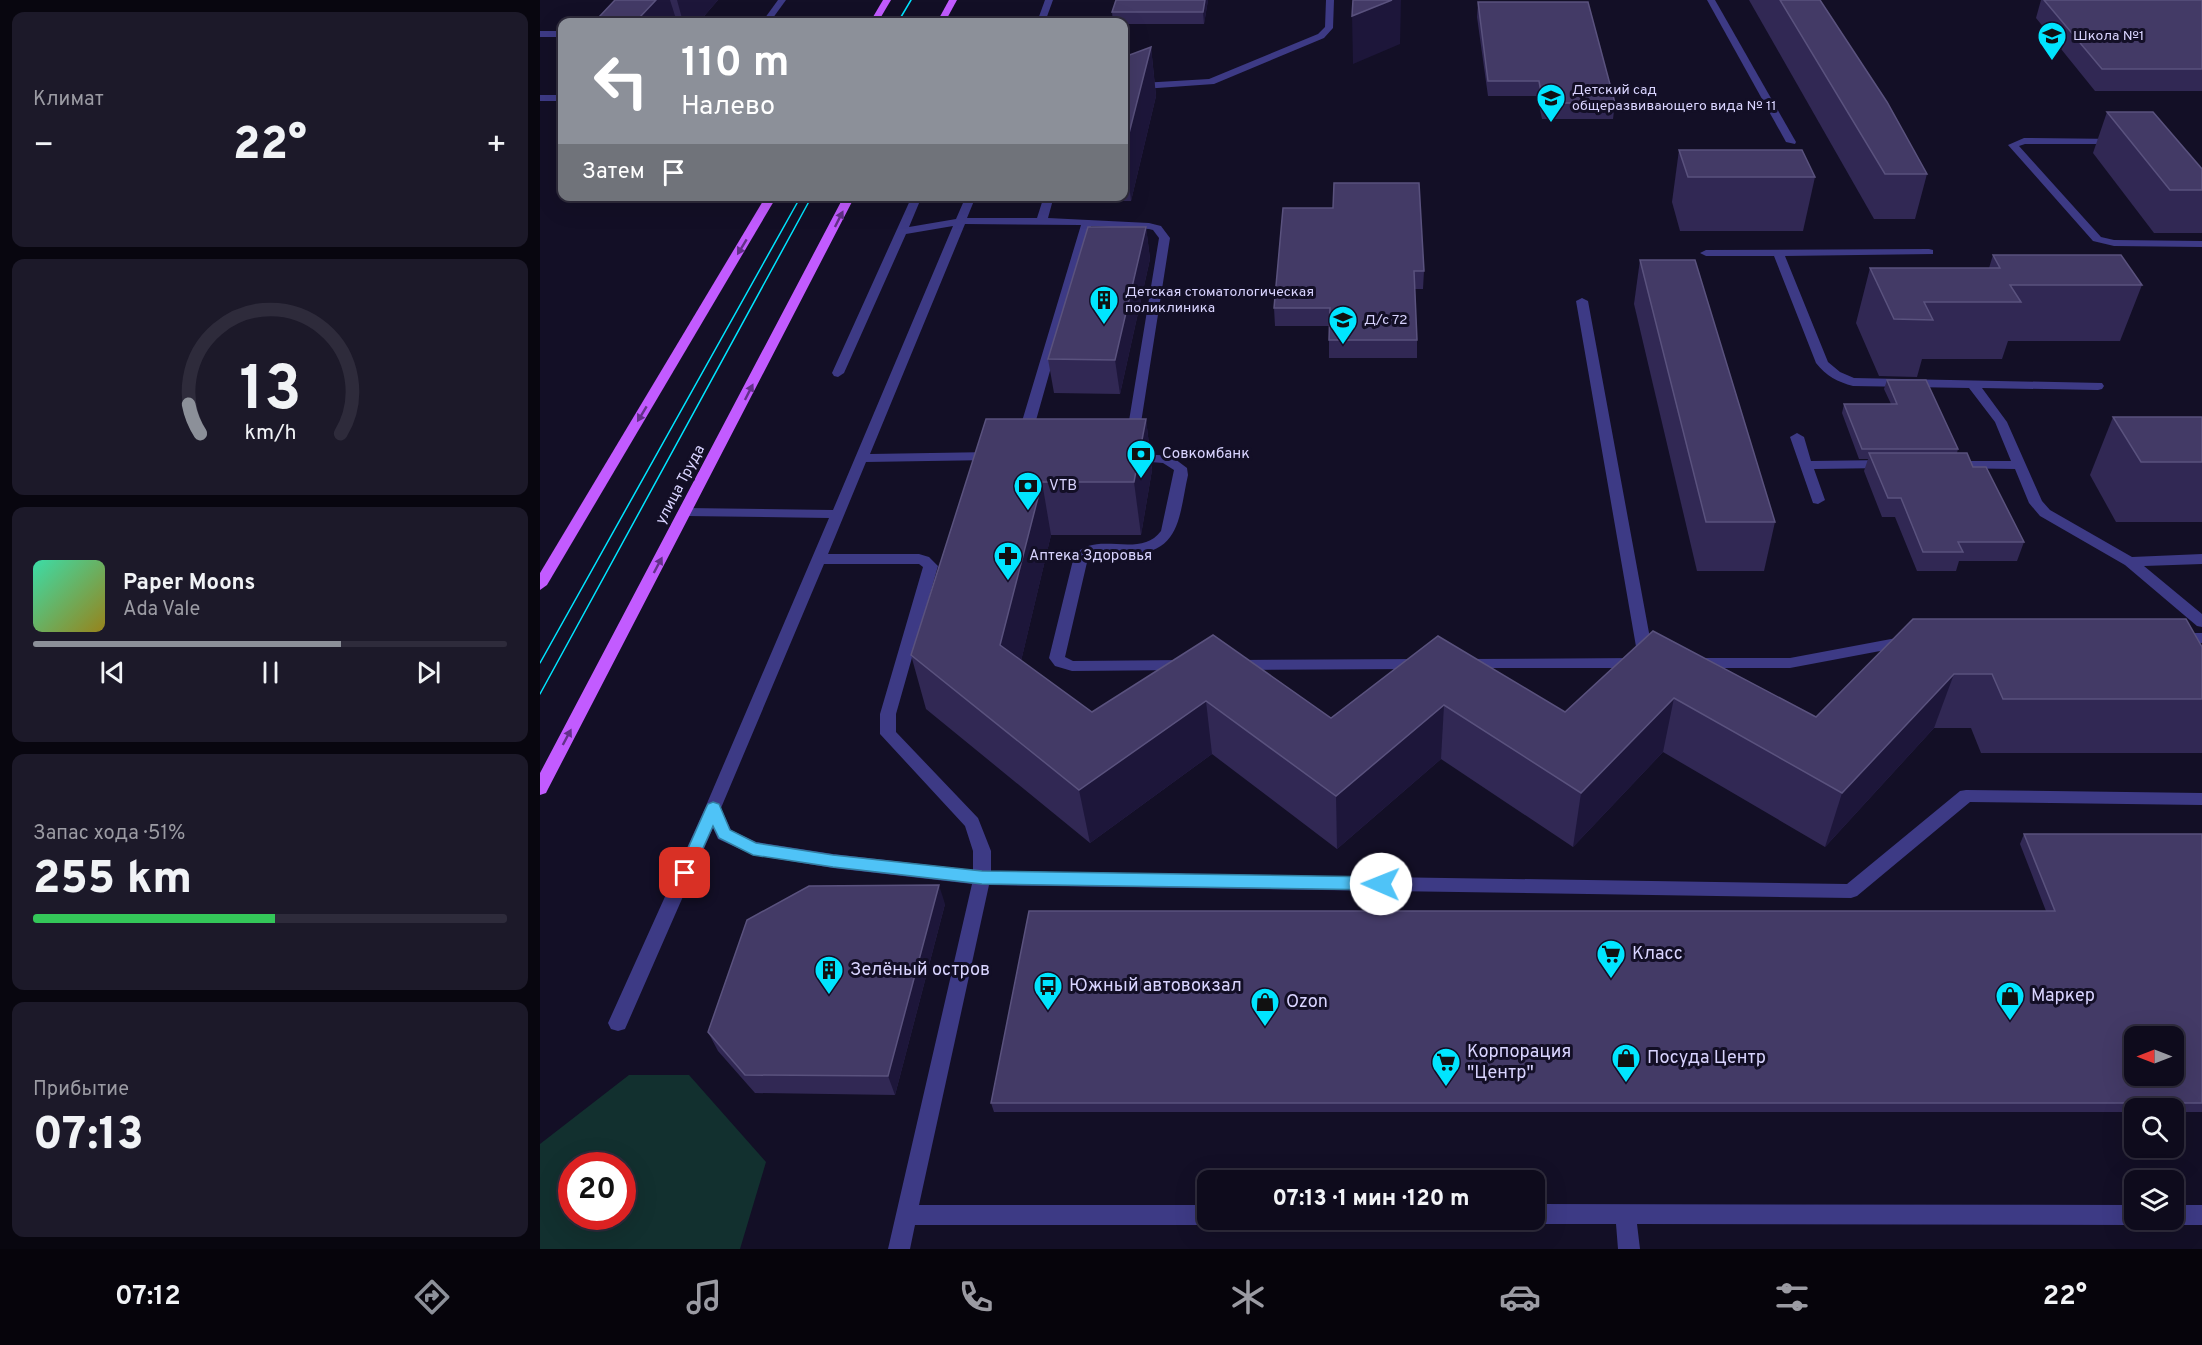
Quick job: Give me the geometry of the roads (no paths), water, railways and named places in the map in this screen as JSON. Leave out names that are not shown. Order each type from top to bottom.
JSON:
[{"type":"main road","points":[[876,18],[887,0]]},
{"type":"main road","points":[[943,18],[952,0]]},
{"type":"main road","points":[[540,585],[545,567],[769,201]]},
{"type":"main road","name":"улица Труда","points":[[540,789],[847,201]]},
{"type":"street","points":[[769,18],[782,0]]},
{"type":"street","points":[[1042,18],[1049,0]]},
{"type":"street","points":[[1128,91],[1141,86],[1211,82],[1321,36],[1329,28],[1330,0]]},
{"type":"street","points":[[1711,0],[1791,142]]},
{"type":"street","points":[[540,34],[558,34]]},
{"type":"street","points":[[540,98],[558,98]]},
{"type":"street","points":[[2131,141],[2024,141],[2013,145],[2097,238],[2114,243],[2202,244]]},
{"type":"street","points":[[838,373],[915,201]]},
{"type":"street","points":[[618,1023],[839,514],[969,201]]},
{"type":"street","points":[[1042,221],[1048,201]]},
{"type":"street","points":[[902,231],[961,221],[1087,222],[1149,226],[1157,228],[1165,238],[1126,457],[1166,459],[1180,468],[1181,474],[1168,531],[1165,538],[1158,544],[1148,548],[1097,550],[1081,556],[1057,658],[1065,665],[1072,666],[1203,665]]},
{"type":"street","points":[[861,458],[1014,455],[1087,222]]},
{"type":"street","points":[[1706,253],[1929,252]]},
{"type":"street","points":[[1778,254],[1822,363],[1828,371],[1846,380],[1868,384],[2098,386]]},
{"type":"street","points":[[1455,664],[1652,663],[1582,301]]},
{"type":"street","points":[[1973,384],[2001,422],[2036,503],[2045,513],[2130,562],[2202,622]]},
{"type":"street","points":[[1797,437],[1818,500]]},
{"type":"street","points":[[1806,465],[1902,464]]},
{"type":"street","points":[[1936,465],[2018,465]]},
{"type":"street","points":[[686,512],[839,514]]},
{"type":"street","points":[[819,559],[924,560],[931,566],[886,724],[888,734],[894,742],[972,823],[982,851],[982,878],[899,1249]]},
{"type":"street","points":[[2130,562],[2202,559]]},
{"type":"street","points":[[2155,639],[2202,638]]},
{"type":"street","points":[[1682,663],[1790,663],[1909,640],[1920,640]]},
{"type":"street","points":[[1227,665],[1431,664]]},
{"type":"street","points":[[713,808],[724,834],[753,848],[833,861],[982,878],[1851,891],[1966,796],[2202,799]]},
{"type":"street","points":[[1545,1214],[2124,1215]]},
{"type":"street","points":[[1625,1214],[1629,1249]]},
{"type":"street","points":[[907,1215],[1197,1215]]},
{"type":"street","points":[[2184,1215],[2202,1215]]},
{"type":"tram line","points":[[900,18],[911,0]]},
{"type":"tram line","points":[[540,663],[798,201]]},
{"type":"tram line","points":[[540,694],[809,201]]},
{"type":"place","name":"Школа №1","points":[[2052,62]]},
{"type":"place","name":"Детский сад общеразвивающего вида № 11","points":[[1551,124]]},
{"type":"place","name":"Детская стоматологическая поликлиника","points":[[1104,326]]},
{"type":"place","name":"Д/с 72","points":[[1343,346]]},
{"type":"place","name":"Совкомбанк","points":[[1141,480]]},
{"type":"place","name":"VTB","points":[[1028,512]]},
{"type":"place","name":"Аптека Здоровья","points":[[1008,582]]},
{"type":"place","name":"Класс","points":[[1611,980]]},
{"type":"place","name":"Зелёный остров","points":[[829,996]]},
{"type":"place","name":"Южный автовокзал","points":[[1048,1012]]},
{"type":"place","name":"Маркер","points":[[2010,1022]]},
{"type":"place","name":"Ozon","points":[[1265,1028]]},
{"type":"place","name":"Посуда Центр","points":[[1626,1084]]},
{"type":"place","name":"Корпорация \"Центр\"","points":[[1446,1088]]}]
